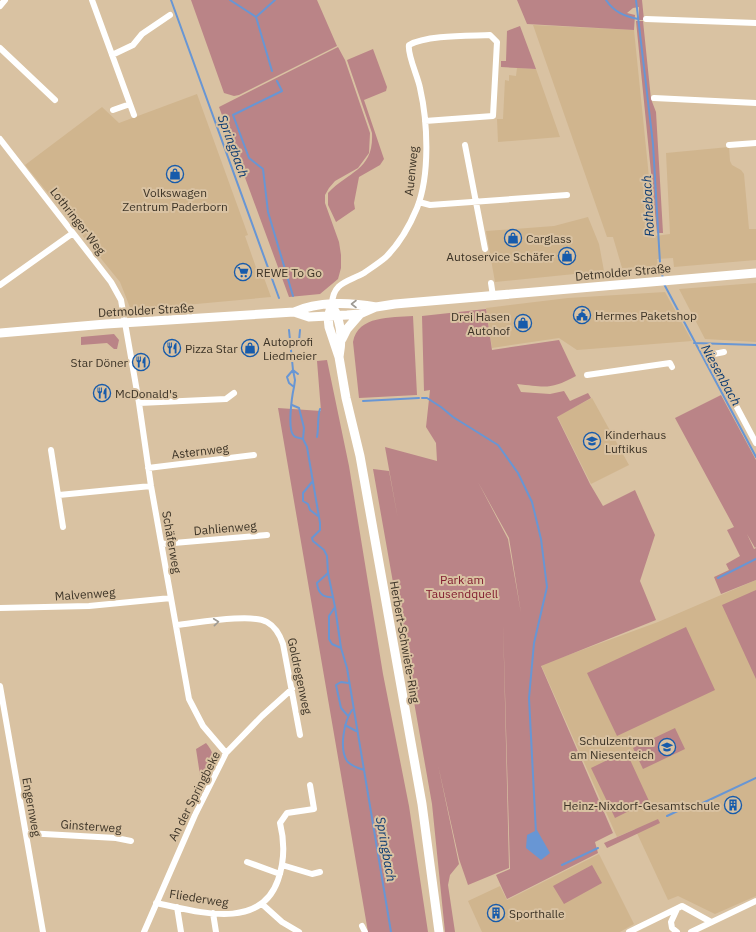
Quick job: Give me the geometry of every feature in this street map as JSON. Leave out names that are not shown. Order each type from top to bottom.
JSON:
[{"type":"main road","name":"Detmolder Straße","points":[[294,312],[309,317],[360,314],[376,307],[663,280],[756,273]]},
{"type":"main road","name":"Detmolder Straße","points":[[0,333],[294,312],[307,306],[332,304],[359,303],[376,307]]},
{"type":"main road","name":"Herbert-Schwiete-Ring","points":[[332,304],[333,343],[339,357],[360,456],[420,797],[439,932]]},
{"type":"main road","points":[[342,341],[347,328],[360,314]]},
{"type":"main road","name":"Herbert-Schwiete-Ring","points":[[333,316],[342,341],[339,357]]},
{"type":"street","points":[[0,6],[5,0]]},
{"type":"street","points":[[92,0],[134,115]]},
{"type":"street","points":[[112,55],[133,45],[142,34],[170,15]]},
{"type":"street","points":[[646,19],[756,23]]},
{"type":"street","name":"Auenweg","points":[[332,304],[333,296],[338,287],[364,273],[387,256],[408,225],[419,202],[425,162],[425,121],[421,90],[409,53],[409,45],[416,41],[430,39],[490,34],[495,38],[497,53],[493,116],[425,121]]},
{"type":"street","points":[[0,48],[55,100]]},
{"type":"street","points":[[654,98],[756,103]]},
{"type":"street","points":[[113,110],[130,104]]},
{"type":"street","name":"Lothringer Weg","points":[[0,139],[74,233],[114,287],[121,300],[124,323]]},
{"type":"street","points":[[729,145],[756,143]]},
{"type":"street","points":[[465,145],[485,249]]},
{"type":"street","points":[[419,202],[430,205],[567,195]]},
{"type":"street","points":[[0,285],[74,233]]},
{"type":"street","points":[[491,283],[493,296]]},
{"type":"street","name":"Schäferweg","points":[[124,323],[189,699],[203,726],[226,753]]},
{"type":"street","points":[[724,352],[709,355],[756,442]]},
{"type":"street","points":[[587,375],[670,364],[672,367]]},
{"type":"street","points":[[139,403],[226,399],[234,393]]},
{"type":"street","points":[[51,450],[63,527]]},
{"type":"street","name":"Asternweg","points":[[148,468],[254,455]]},
{"type":"street","points":[[58,495],[151,486]]},
{"type":"street","name":"Dahlienweg","points":[[162,544],[267,535]]},
{"type":"street","name":"Malvenweg","points":[[0,608],[90,606],[171,598]]},
{"type":"street","name":"Goldregenweg","points":[[177,625],[247,618],[267,622],[280,634],[300,736]]},
{"type":"street","name":"Engernweg","points":[[0,686],[43,932]]},
{"type":"street","name":"An der Springbeke","points":[[144,932],[195,815],[226,753],[262,716],[292,689]]},
{"type":"street","points":[[310,785],[315,816]]},
{"type":"street","name":"Fliederweg","points":[[156,903],[213,913],[241,914],[262,904],[273,893],[280,874],[285,842],[280,823],[287,813],[314,809]]},
{"type":"street","name":"Ginsterweg","points":[[26,833],[131,840]]},
{"type":"street","points":[[247,862],[280,874]]},
{"type":"street","points":[[282,865],[312,874],[320,872]]},
{"type":"street","points":[[691,932],[756,901]]},
{"type":"street","points":[[262,904],[282,922],[299,932]]},
{"type":"street","points":[[629,932],[682,906],[711,922]]},
{"type":"street","points":[[177,907],[181,932]]},
{"type":"street","points":[[677,932],[672,928],[670,922],[674,912],[678,908]]},
{"type":"street","points":[[213,913],[216,932]]},
{"type":"street","points":[[362,926],[365,932]]},
{"type":"shaded area","points":[[533,25],[634,30],[655,236],[670,234],[666,153],[729,147],[730,161],[732,165],[741,170],[744,174],[749,229],[756,229],[756,260],[674,267],[673,258],[657,259],[658,267],[622,268],[613,237],[607,237]]},
{"type":"shaded area","points":[[517,68],[536,69],[560,137],[498,142],[497,119],[503,119],[505,80],[509,81],[509,75],[516,76]]},
{"type":"shaded area","points":[[197,94],[248,235],[245,236],[259,276],[263,275],[271,297],[131,310],[120,282],[25,165],[102,107],[119,123]]},
{"type":"shaded area","points":[[588,217],[599,244],[604,271],[495,282],[486,231],[554,226]]},
{"type":"shaded area","points":[[756,283],[756,342],[705,339],[679,289]]},
{"type":"shaded area","points":[[665,292],[692,341],[577,350],[559,338],[492,348],[486,308],[568,298]]},
{"type":"shaded area","name":"Kinderhaus Luftikus","points":[[592,398],[629,465],[591,484],[557,416]]},
{"type":"shaded area","name":"Schulzentrum am Niesenteich","points":[[756,580],[756,896],[715,914],[678,896],[668,900],[635,829],[617,837],[541,665],[658,622]]},
{"type":"shaded area","points":[[599,854],[634,924],[620,932],[482,932],[468,901],[500,886],[507,900]]},
{"type":"green space","points":[[191,0],[317,0],[337,46],[239,95],[234,96],[224,93]]},
{"type":"green space","points":[[517,0],[642,0],[644,20],[639,20],[639,7],[633,8],[627,13],[635,15],[634,30],[527,24]]},
{"type":"green space","points":[[636,21],[643,21],[651,99],[656,112],[663,233],[657,233]]},
{"type":"green space","points":[[520,26],[536,69],[501,67],[501,61],[506,61],[507,31]]},
{"type":"green space","points":[[338,47],[345,60],[370,133],[369,153],[358,168],[335,181],[325,195],[325,203],[339,242],[341,268],[338,279],[320,294],[289,297],[219,107]]},
{"type":"green space","points":[[373,49],[387,87],[386,91],[364,100],[384,159],[380,165],[359,177],[354,203],[355,209],[336,222],[328,205],[328,193],[359,169],[369,155],[372,145],[372,133],[347,60]]},
{"type":"green space","name":"Park am Tausendquell","points":[[486,309],[492,350],[559,340],[576,376],[560,384],[548,386],[517,384],[521,392],[550,394],[564,391],[570,401],[588,393],[591,398],[557,417],[590,484],[603,506],[635,490],[655,535],[640,581],[656,620],[541,666],[613,833],[595,842],[598,853],[507,899],[496,875],[510,869],[503,621],[509,868],[468,885],[459,859],[438,765],[459,864],[450,875],[448,885],[455,932],[445,932],[432,804],[373,469],[389,471],[398,519],[385,447],[437,461],[436,443],[426,427],[430,390],[424,391],[422,316]],"holes":[[[478,482],[509,538],[521,613],[508,539]]]},
{"type":"green space","points":[[413,316],[417,395],[359,398],[353,342],[356,333],[368,322],[386,318]]},
{"type":"green space","points":[[114,334],[119,340],[117,349],[114,349],[107,343],[81,345],[81,337]]},
{"type":"green space","points":[[327,360],[349,466],[383,674],[409,806],[428,932],[368,932],[278,408],[321,411],[317,361]]},
{"type":"green space","points":[[721,395],[756,460],[755,548],[747,534],[754,549],[756,548],[756,580],[721,594],[714,577],[729,570],[726,564],[740,556],[727,530],[734,527],[675,418]]},
{"type":"green space","points":[[756,590],[756,679],[722,605]]},
{"type":"green space","points":[[686,627],[715,690],[617,736],[587,673]]},
{"type":"green space","points":[[675,728],[685,749],[643,769],[633,748]]},
{"type":"green space","points":[[206,743],[210,748],[213,760],[206,779],[200,775],[196,749]]},
{"type":"green space","points":[[626,751],[649,801],[615,818],[591,768]]},
{"type":"green space","points":[[658,819],[660,823],[607,848],[604,843]]},
{"type":"green space","points":[[592,865],[602,883],[564,904],[553,886]]},
{"type":"water","points":[[537,830],[550,853],[541,860],[526,848],[527,835]]},
{"type":"waterway","name":"Springbach","points":[[171,0],[279,298]]},
{"type":"waterway","points":[[230,0],[256,17],[272,71]]},
{"type":"waterway","points":[[256,17],[275,0]]},
{"type":"waterway","points":[[606,0],[612,8],[620,13],[638,19]]},
{"type":"waterway","name":"Rothebach","points":[[636,0],[653,144],[660,263],[663,279]]},
{"type":"waterway","points":[[277,81],[282,91],[233,115],[249,158],[263,169],[268,212],[293,296]]},
{"type":"waterway","name":"Niesenbach","points":[[664,284],[756,457]]},
{"type":"waterway","name":"Springbach","points":[[289,330],[293,370],[287,377],[289,383],[294,387],[290,420],[292,433],[294,436],[303,439],[307,447],[320,523],[320,530],[312,538],[313,541],[324,550],[327,556],[328,573],[335,607],[329,616],[329,639],[332,644],[341,648],[347,668],[364,770]]},
{"type":"waterway","points":[[290,347],[293,347],[299,341],[300,330]]},
{"type":"waterway","name":"Rothebach","points":[[694,343],[756,345]]},
{"type":"waterway","name":"Springbach","points":[[293,370],[295,380],[294,387]]},
{"type":"waterway","name":"Springbach","points":[[293,370],[298,374]]},
{"type":"waterway","points":[[363,401],[419,398]]},
{"type":"waterway","points":[[422,398],[427,398],[453,417],[498,445],[518,473],[532,502],[541,539],[547,587],[534,643],[529,698],[536,833]]},
{"type":"waterway","name":"Springbach","points":[[292,405],[299,408],[304,428],[303,439]]},
{"type":"waterway","points":[[317,437],[320,409]]},
{"type":"waterway","name":"Springbach","points":[[312,482],[303,493],[303,501],[308,504],[310,510],[318,516]]},
{"type":"waterway","points":[[718,578],[756,559]]},
{"type":"waterway","name":"Springbach","points":[[328,573],[317,583],[320,592],[324,596],[333,597]]},
{"type":"waterway","name":"Springbach","points":[[335,607],[341,648]]},
{"type":"waterway","points":[[348,683],[341,682],[336,685],[341,708],[348,716]]},
{"type":"waterway","name":"Springbach","points":[[352,710],[345,728],[343,750],[349,763],[364,770],[391,932]]},
{"type":"waterway","points":[[345,725],[356,731]]},
{"type":"waterway","points":[[667,816],[684,808],[690,809],[756,778]]},
{"type":"waterway","points":[[562,865],[598,848]]},
{"type":"place","name":"Volkswagen Zentrum Paderborn","points":[[175,174]]},
{"type":"place","name":"Carglass","points":[[513,238]]},
{"type":"place","name":"Autoservice Schäfer","points":[[567,256]]},
{"type":"place","name":"REWE To Go","points":[[243,272]]},
{"type":"place","name":"Hermes Paketshop","points":[[582,315]]},
{"type":"place","name":"Drei Hasen Autohof","points":[[523,323]]},
{"type":"place","name":"Pizza Star","points":[[172,348]]},
{"type":"place","name":"Autoprofi Liedmeier","points":[[250,348]]},
{"type":"place","name":"Star Döner","points":[[141,362]]},
{"type":"place","name":"McDonald's","points":[[102,393]]},
{"type":"place","name":"Kinderhaus Luftikus","points":[[592,441]]},
{"type":"place","name":"Schulzentrum am Niesenteich","points":[[667,747]]},
{"type":"place","name":"Heinz-Nixdorf-Gesamtschule","points":[[733,805]]},
{"type":"place","name":"Sporthalle","points":[[496,913]]}]
